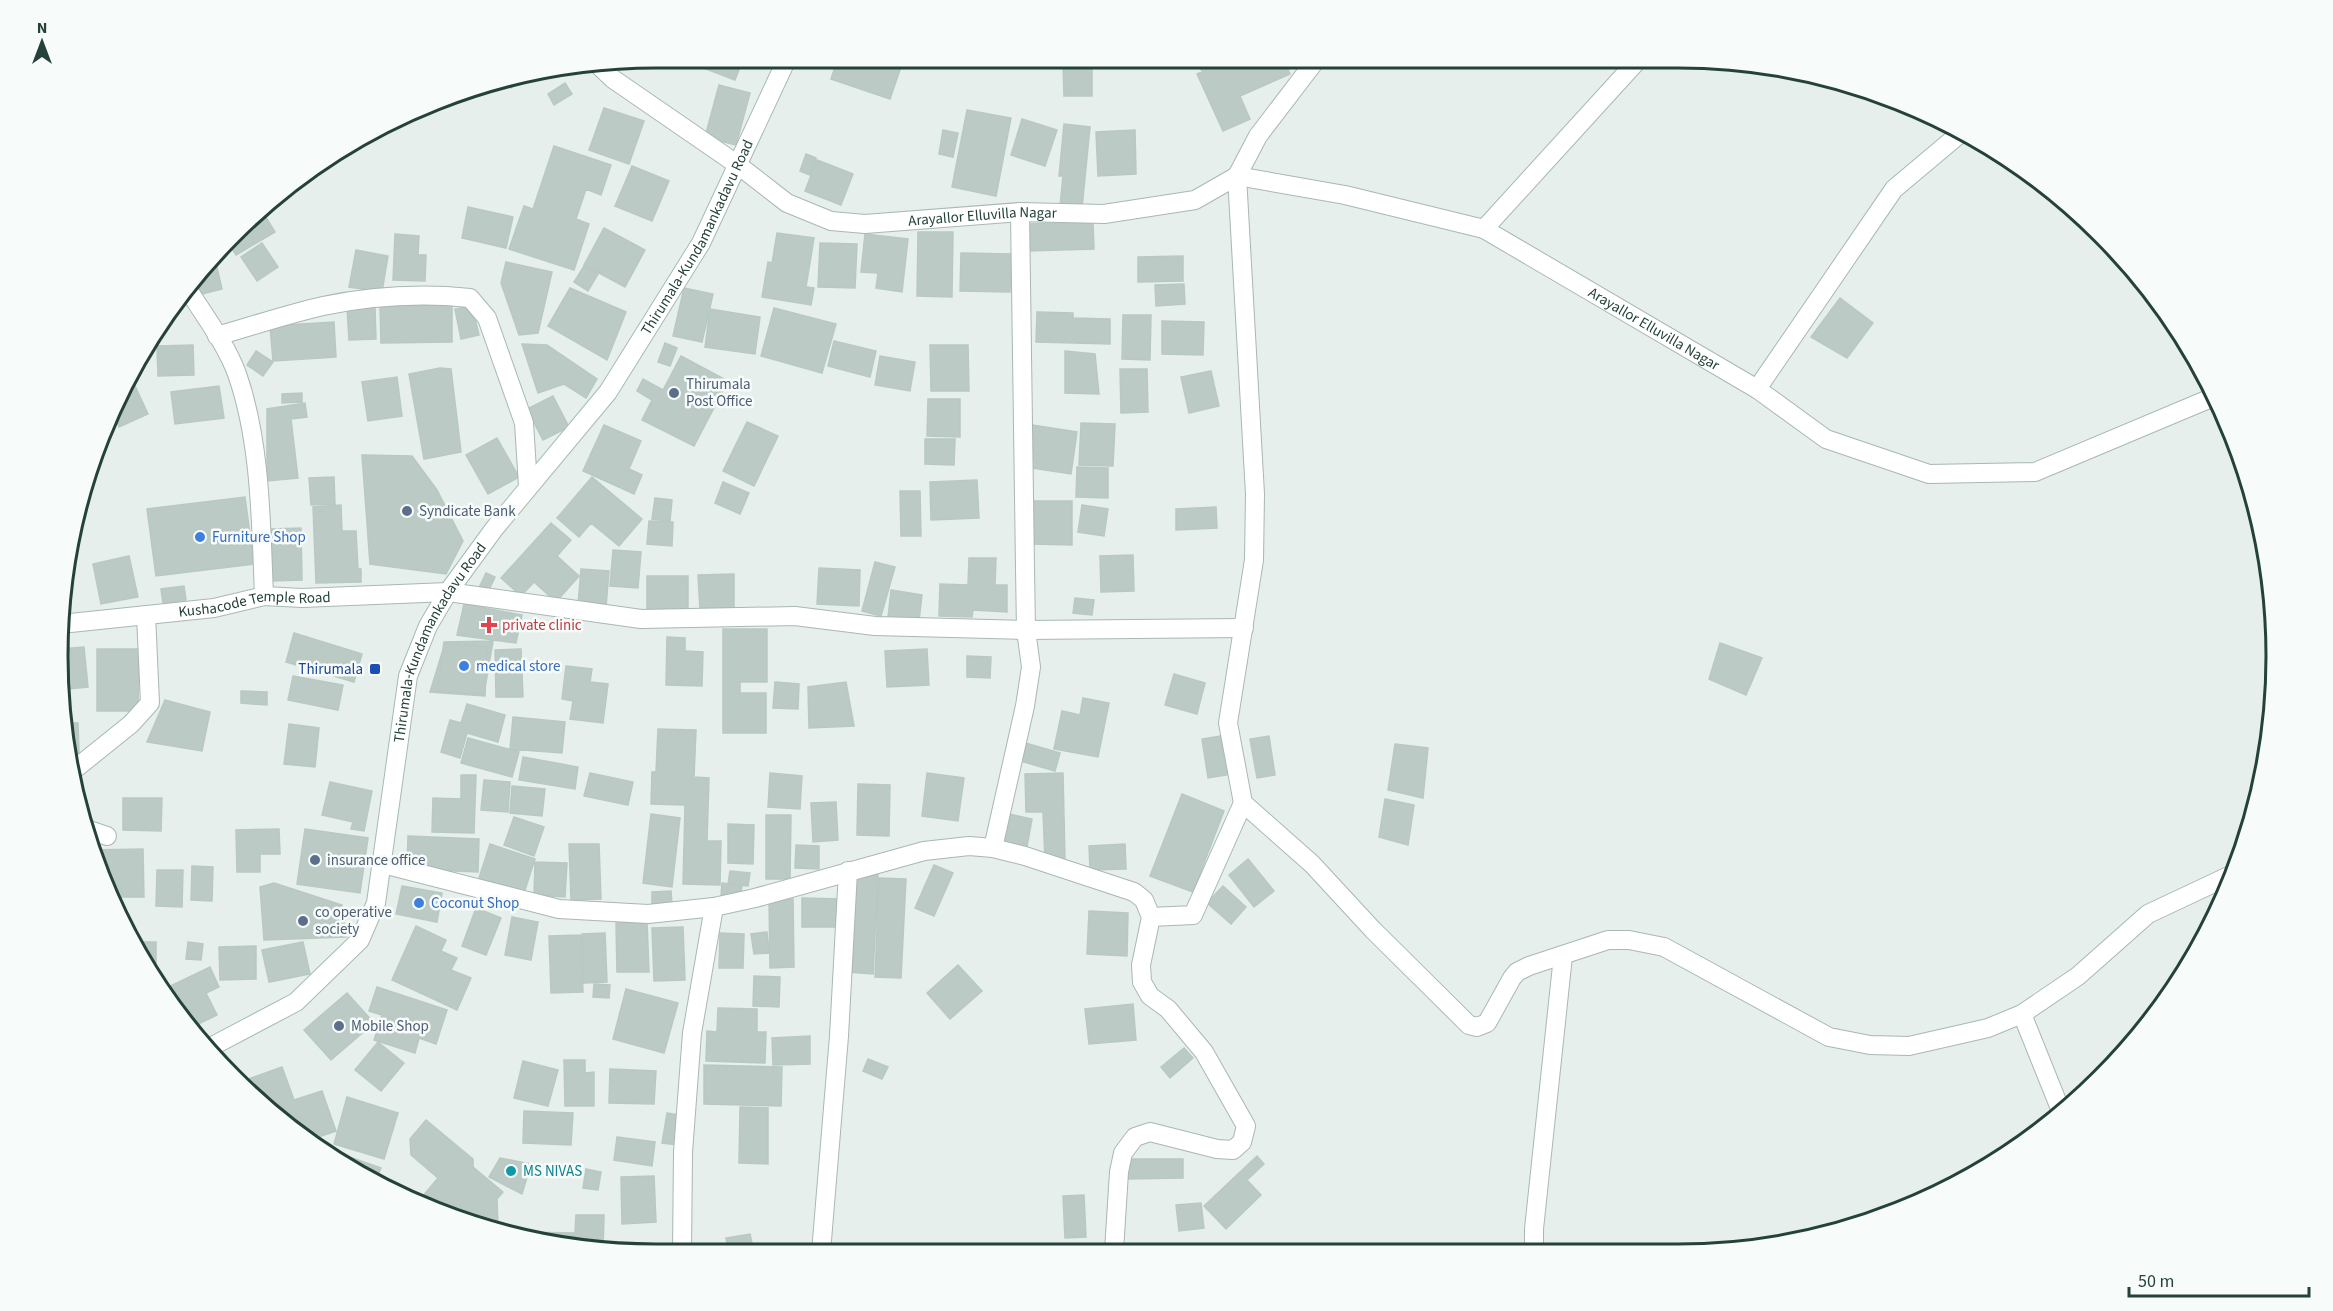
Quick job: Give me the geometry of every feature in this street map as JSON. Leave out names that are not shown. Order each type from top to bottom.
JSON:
[{"type":"street","name":"Thirumala-Kundamankadavu Road","points":[[215,1045],[296,1002],[360,940],[376,903],[408,676],[428,626],[448,592],[528,486],[608,392],[701,243],[783,68]]},
{"type":"street","points":[[1151,917],[1193,915],[1243,803],[1228,723],[1254,560],[1255,494],[1237,176],[1258,136],[1310,68]]},
{"type":"street","points":[[1484,229],[1630,68]]},
{"type":"street","name":"Arayallor Elluvilla Nagar","points":[[604,70],[613,79],[738,165],[787,203],[831,221],[865,224],[1020,212],[1104,214],[1195,200],[1237,176],[1345,195],[1484,229],[1757,389],[1826,439],[1929,474],[2035,472],[2207,400]]},
{"type":"street","points":[[1757,389],[1894,189],[1956,137]]},
{"type":"street","points":[[993,848],[1025,706],[1031,667],[1026,630],[1020,212]]},
{"type":"street","points":[[191,295],[237,373],[251,425],[260,515],[264,596]]},
{"type":"street","points":[[217,336],[324,306],[385,297],[439,295],[470,298],[488,318],[524,423],[528,486]]},
{"type":"street","name":"Kushacode Temple Road","points":[[69,623],[214,608],[264,596],[302,598],[448,592],[641,619],[795,616],[875,626],[1026,630],[1244,628]]},
{"type":"street","points":[[78,765],[131,724],[150,703],[146,615]]},
{"type":"street","points":[[1243,803],[1312,864],[1373,930],[1469,1025],[1478,1027],[1487,1023],[1517,972],[1608,940],[1629,940],[1664,947],[1829,1037],[1870,1045],[1909,1046],[1988,1029],[2022,1014],[2078,976],[2148,914],[2222,879]]},
{"type":"street","points":[[95,832],[107,836]]},
{"type":"street","points":[[383,864],[559,909],[648,914],[714,907],[755,898],[924,851],[969,846],[993,848],[1025,856],[1134,892],[1144,900],[1151,917],[1141,965],[1142,982],[1150,996],[1168,1009],[1204,1052],[1246,1126],[1242,1142],[1233,1150],[1217,1149],[1150,1132],[1135,1137],[1123,1153],[1121,1162],[1115,1244]]},
{"type":"street","points":[[822,1244],[839,1036],[848,871]]},
{"type":"street","points":[[682,1244],[683,1152],[692,1033],[714,907]]},
{"type":"street","points":[[1534,1244],[1563,956]]},
{"type":"street","points":[[2022,1014],[2058,1104]]},
{"type":"building","points":[[704,68],[740,68],[735,80]]},
{"type":"building","points":[[835,68],[901,68],[890,99],[831,79]]},
{"type":"building","points":[[1063,68],[1092,68],[1092,96],[1064,96]]},
{"type":"building","points":[[1211,68],[1287,68],[1290,74],[1240,96],[1250,119],[1223,131],[1197,74]]},
{"type":"building","points":[[565,83],[572,94],[554,105],[548,94]]},
{"type":"building","points":[[719,85],[750,93],[736,145],[705,137]]},
{"type":"building","points":[[604,108],[644,121],[629,164],[589,150]]},
{"type":"building","points":[[967,110],[1011,118],[996,196],[952,187]]},
{"type":"building","points":[[1022,119],[1057,130],[1045,166],[1011,155]]},
{"type":"building","points":[[1064,124],[1090,127],[1082,208],[1060,206],[1063,176],[1059,176]]},
{"type":"building","points":[[943,130],[958,133],[953,157],[939,154]]},
{"type":"building","points":[[1135,130],[1136,174],[1098,176],[1096,132]]},
{"type":"building","points":[[554,146],[611,165],[601,195],[586,189],[576,219],[589,224],[574,270],[509,249],[524,206],[533,209]]},
{"type":"building","points":[[806,154],[816,158],[810,175],[800,171]]},
{"type":"building","points":[[817,160],[853,174],[841,205],[805,191]]},
{"type":"building","points":[[632,166],[669,181],[652,221],[615,206]]},
{"type":"building","points":[[468,207],[513,217],[506,248],[462,238]]},
{"type":"building","points":[[265,216],[275,232],[236,255],[232,248]]},
{"type":"building","points":[[1093,222],[1094,249],[1028,251],[1027,224]]},
{"type":"building","points":[[604,228],[645,250],[625,287],[584,265]]},
{"type":"building","points":[[918,232],[953,232],[952,297],[917,296]]},
{"type":"building","points":[[777,233],[814,238],[806,287],[814,288],[811,305],[762,297],[768,262],[772,263]]},
{"type":"building","points":[[395,234],[419,236],[418,255],[426,255],[425,281],[393,280]]},
{"type":"building","points":[[865,234],[908,239],[902,292],[876,288],[878,273],[861,272]]},
{"type":"building","points":[[262,243],[278,267],[257,281],[241,257]]},
{"type":"building","points":[[820,243],[857,244],[855,288],[818,287]]},
{"type":"building","points":[[356,250],[388,256],[382,292],[349,287]]},
{"type":"building","points":[[961,253],[1011,254],[1010,292],[960,291]]},
{"type":"building","points":[[1183,256],[1183,281],[1138,282],[1138,257]]},
{"type":"building","points":[[506,262],[552,272],[538,333],[519,335],[501,283]]},
{"type":"building","points":[[216,265],[222,289],[198,295],[196,289]]},
{"type":"building","points":[[584,266],[598,274],[588,291],[574,282]]},
{"type":"building","points":[[1184,284],[1185,304],[1156,306],[1155,285]]},
{"type":"building","points":[[570,288],[626,312],[607,360],[548,326]]},
{"type":"building","points":[[684,288],[713,294],[702,342],[673,336]]},
{"type":"building","points":[[1840,298],[1873,323],[1847,358],[1811,337]]},
{"type":"building","points":[[452,305],[452,342],[381,343],[380,306]]},
{"type":"building","points":[[472,306],[479,335],[461,339],[455,309]]},
{"type":"building","points":[[347,308],[375,308],[376,339],[349,340]]},
{"type":"building","points":[[774,308],[836,324],[822,373],[761,356]]},
{"type":"building","points":[[710,309],[760,317],[755,354],[705,347]]},
{"type":"building","points":[[1037,312],[1073,313],[1073,318],[1110,319],[1110,344],[1036,342]]},
{"type":"building","points":[[1123,315],[1151,315],[1150,360],[1122,359]]},
{"type":"building","points":[[1162,321],[1204,322],[1203,355],[1162,354]]},
{"type":"building","points":[[334,322],[336,357],[273,361],[270,326]]},
{"type":"building","points":[[834,341],[876,351],[870,377],[828,366]]},
{"type":"building","points":[[665,343],[677,348],[670,366],[658,362]]},
{"type":"building","points":[[522,344],[547,345],[597,379],[586,398],[564,384],[538,393]]},
{"type":"building","points":[[193,345],[194,375],[158,376],[157,346]]},
{"type":"building","points":[[930,345],[968,345],[969,391],[931,391]]},
{"type":"building","points":[[256,351],[273,362],[263,376],[247,365]]},
{"type":"building","points":[[1065,351],[1095,354],[1099,394],[1065,393]]},
{"type":"building","points":[[681,356],[728,381],[694,446],[642,420],[652,400],[637,391],[643,379],[663,390]]},
{"type":"building","points":[[880,356],[915,362],[910,391],[875,385]]},
{"type":"building","points":[[440,368],[451,369],[461,452],[424,459],[409,374]]},
{"type":"building","points":[[1120,369],[1147,369],[1148,412],[1121,413]]},
{"type":"building","points":[[1211,371],[1219,406],[1189,413],[1181,377]]},
{"type":"building","points":[[397,377],[402,416],[368,421],[362,382]]},
{"type":"building","points":[[134,384],[148,414],[119,427],[116,421]]},
{"type":"building","points":[[219,386],[224,418],[175,424],[171,392]]},
{"type":"building","points":[[302,393],[302,402],[282,403],[282,394]]},
{"type":"building","points":[[553,396],[569,427],[543,440],[527,409]]},
{"type":"building","points":[[928,399],[960,399],[960,437],[927,436]]},
{"type":"building","points":[[305,403],[307,417],[291,419],[298,478],[267,481],[267,409]]},
{"type":"building","points":[[747,422],[778,436],[754,486],[723,471]]},
{"type":"building","points":[[1081,423],[1115,424],[1113,466],[1079,465]]},
{"type":"building","points":[[604,425],[641,441],[629,469],[642,475],[634,494],[583,471]]},
{"type":"building","points":[[1032,425],[1077,432],[1071,474],[1026,467]]},
{"type":"building","points":[[497,438],[519,477],[488,494],[466,455]]},
{"type":"building","points":[[925,439],[955,439],[954,465],[925,464]]},
{"type":"building","name":"Syndicate Bank","points":[[362,455],[412,456],[437,490],[463,541],[446,574],[370,564]]},
{"type":"building","points":[[1077,467],[1108,468],[1108,498],[1076,497]]},
{"type":"building","points":[[334,477],[335,504],[311,505],[309,478]]},
{"type":"building","points":[[592,477],[642,519],[619,546],[591,523],[579,537],[557,518]]},
{"type":"building","points":[[977,480],[979,518],[931,520],[930,482]]},
{"type":"building","points":[[723,482],[749,493],[740,514],[715,503]]},
{"type":"building","points":[[900,491],[920,491],[921,536],[901,536]]},
{"type":"building","name":"Furniture Shop","points":[[245,497],[254,564],[156,576],[147,509]]},
{"type":"building","points":[[655,498],[672,500],[670,521],[652,519]]},
{"type":"building","points":[[1032,501],[1072,501],[1072,545],[1031,544]]},
{"type":"building","points":[[341,505],[342,531],[356,531],[361,582],[316,583],[313,507]]},
{"type":"building","points":[[1082,505],[1108,509],[1104,536],[1078,532]]},
{"type":"building","points":[[1216,507],[1217,528],[1176,530],[1176,509]]},
{"type":"building","points":[[649,521],[673,522],[672,546],[647,544]]},
{"type":"building","points":[[551,523],[571,540],[557,556],[579,576],[556,602],[534,582],[521,596],[501,578]]},
{"type":"building","points":[[301,528],[302,580],[272,581],[271,529]]},
{"type":"building","points":[[613,550],[641,552],[638,588],[610,586]]},
{"type":"building","points":[[1133,555],[1134,591],[1101,592],[1100,556]]},
{"type":"building","points":[[129,556],[138,597],[101,604],[93,564]]},
{"type":"building","points":[[969,558],[996,558],[995,585],[1007,585],[1007,612],[973,610],[972,617],[939,616],[940,584],[968,585]]},
{"type":"building","points":[[875,562],[895,567],[881,616],[862,611]]},
{"type":"building","points":[[819,568],[860,570],[859,606],[817,604]]},
{"type":"building","points":[[581,569],[609,571],[606,607],[578,605]]},
{"type":"building","points":[[486,573],[495,577],[487,594],[478,590]]},
{"type":"building","points":[[734,574],[734,608],[700,610],[698,575]]},
{"type":"building","points":[[647,576],[688,576],[688,610],[647,610]]},
{"type":"building","points":[[184,586],[186,600],[163,604],[161,589]]},
{"type":"building","points":[[891,590],[922,595],[919,621],[888,618]]},
{"type":"building","points":[[1075,598],[1094,600],[1092,615],[1073,613]]},
{"type":"building","name":"private clinic","points":[[464,604],[522,615],[516,643],[457,635]]},
{"type":"building","points":[[723,629],[767,629],[767,682],[740,682],[740,693],[766,693],[766,733],[723,733]]},
{"type":"building","points":[[294,633],[362,654],[354,682],[286,662]]},
{"type":"building","points":[[667,637],[685,638],[685,651],[703,652],[702,686],[666,685]]},
{"type":"building","name":"medical store","points":[[493,641],[484,694],[437,691],[444,642]]},
{"type":"building","name":"medical store","points":[[445,643],[487,647],[485,696],[430,692]]},
{"type":"building","points":[[1720,643],[1762,658],[1746,695],[1709,679]]},
{"type":"building","points":[[84,647],[88,687],[69,689],[68,648]]},
{"type":"building","points":[[97,649],[139,649],[138,711],[97,711]]},
{"type":"building","points":[[521,649],[523,697],[496,697],[495,650]]},
{"type":"building","points":[[927,649],[929,685],[887,687],[885,651]]},
{"type":"building","points":[[967,656],[991,657],[990,678],[967,677]]},
{"type":"building","points":[[566,666],[592,669],[590,682],[608,684],[603,723],[570,719],[573,701],[562,699]]},
{"type":"building","points":[[1174,674],[1205,683],[1197,714],[1165,705]]},
{"type":"building","points":[[293,676],[343,685],[338,710],[288,700]]},
{"type":"building","points":[[775,682],[799,684],[798,709],[773,708]]},
{"type":"building","points":[[846,682],[854,726],[809,728],[808,687]]},
{"type":"building","points":[[241,691],[267,692],[267,705],[241,703]]},
{"type":"building","points":[[1083,698],[1109,703],[1098,757],[1054,749],[1062,711],[1080,715]]},
{"type":"building","points":[[165,700],[210,712],[202,751],[147,742]]},
{"type":"building","points":[[467,704],[505,715],[498,742],[467,733],[460,758],[441,752],[450,720],[461,723]]},
{"type":"building","points":[[513,717],[565,722],[562,753],[510,749]]},
{"type":"building","points":[[72,723],[78,723],[79,753],[84,753],[84,758],[77,758]]},
{"type":"building","points":[[289,724],[319,728],[315,767],[284,764]]},
{"type":"building","points":[[658,729],[696,730],[694,777],[709,778],[707,841],[721,841],[720,885],[683,884],[685,805],[651,804],[652,772],[656,772]]},
{"type":"building","points":[[1220,736],[1227,775],[1208,778],[1202,739]]},
{"type":"building","points":[[1269,736],[1275,775],[1257,778],[1250,739]]},
{"type":"building","points":[[468,738],[519,752],[512,777],[461,763]]},
{"type":"building","points":[[1022,742],[1060,753],[1055,771],[1017,760]]},
{"type":"building","points":[[1395,744],[1428,748],[1423,798],[1388,790]]},
{"type":"building","points":[[523,757],[578,767],[575,789],[519,780]]},
{"type":"building","points":[[590,773],[633,782],[628,805],[584,796]]},
{"type":"building","points":[[770,773],[802,776],[800,809],[768,807]]},
{"type":"building","points":[[927,773],[964,778],[958,821],[922,816]]},
{"type":"building","points":[[1063,773],[1065,860],[1045,861],[1043,812],[1026,812],[1025,774]]},
{"type":"building","points":[[461,775],[476,775],[474,833],[432,832],[433,798],[461,799]]},
{"type":"building","points":[[484,780],[510,782],[508,812],[481,810]]},
{"type":"building","points":[[330,782],[372,791],[364,831],[351,829],[353,822],[322,815]]},
{"type":"building","points":[[858,784],[890,785],[889,836],[857,835]]},
{"type":"building","points":[[512,786],[545,789],[542,816],[510,813]]},
{"type":"building","points":[[1182,794],[1224,811],[1193,892],[1150,876]]},
{"type":"building","points":[[123,798],[162,798],[161,831],[123,830]]},
{"type":"building","points":[[1385,799],[1414,805],[1408,845],[1379,837]]},
{"type":"building","points":[[836,802],[838,840],[813,842],[811,803]]},
{"type":"building","points":[[651,814],[680,818],[672,887],[643,883]]},
{"type":"building","points":[[1009,814],[1032,819],[1026,852],[1001,846]]},
{"type":"building","points":[[766,815],[791,815],[790,879],[766,879]]},
{"type":"building","points":[[514,817],[544,827],[534,856],[504,845]]},
{"type":"building","points":[[728,824],[754,825],[753,864],[728,863]]},
{"type":"building","points":[[279,829],[280,854],[260,854],[260,872],[237,872],[236,830]]},
{"type":"building","points":[[305,829],[368,838],[360,893],[297,884]]},
{"type":"building","points":[[408,836],[479,839],[478,872],[407,869]]},
{"type":"building","points":[[490,844],[535,859],[524,893],[479,878]]},
{"type":"building","points":[[569,844],[599,844],[601,899],[571,900]]},
{"type":"building","points":[[1125,844],[1126,869],[1090,870],[1089,846]]},
{"type":"building","points":[[796,845],[819,846],[819,869],[795,868]]},
{"type":"building","points":[[143,849],[144,897],[119,897],[101,850]]},
{"type":"building","points":[[1248,859],[1274,891],[1254,907],[1229,875]]},
{"type":"building","points":[[535,862],[567,863],[565,897],[534,895]]},
{"type":"building","points":[[934,865],[953,873],[934,916],[915,908]]},
{"type":"building","points":[[192,866],[213,867],[212,901],[191,900]]},
{"type":"building","points":[[157,870],[183,870],[182,907],[156,906]]},
{"type":"building","points":[[730,871],[750,873],[748,886],[728,884]]},
{"type":"building","points":[[851,873],[878,875],[873,974],[847,972]]},
{"type":"building","points":[[879,878],[906,879],[901,978],[875,977]]},
{"type":"building","name":"co operative society","points":[[274,883],[342,905],[346,937],[264,940],[260,887]]},
{"type":"building","points":[[722,883],[742,886],[740,898],[721,896]]},
{"type":"building","name":"Coconut Shop","points":[[402,886],[442,893],[437,922],[396,914]]},
{"type":"building","points":[[1223,886],[1246,907],[1231,924],[1207,903]]},
{"type":"building","points":[[671,891],[672,904],[652,904],[652,892]]},
{"type":"building","points":[[802,898],[840,899],[839,927],[802,927]]},
{"type":"building","points":[[769,899],[793,899],[794,967],[770,968]]},
{"type":"building","points":[[476,908],[501,918],[486,955],[462,946]]},
{"type":"building","points":[[1089,911],[1128,913],[1127,956],[1087,954]]},
{"type":"building","points":[[512,917],[538,922],[531,960],[505,955]]},
{"type":"building","points":[[647,922],[649,972],[617,972],[616,923]]},
{"type":"building","points":[[416,926],[446,940],[441,951],[457,958],[451,970],[471,978],[457,1010],[392,980]]},
{"type":"building","points":[[683,927],[685,980],[654,981],[652,928]]},
{"type":"building","points":[[767,932],[769,953],[754,954],[751,934]]},
{"type":"building","points":[[605,933],[607,982],[584,983],[582,934]]},
{"type":"building","points":[[720,933],[744,934],[743,968],[719,968]]},
{"type":"building","points":[[581,935],[583,992],[551,993],[549,936]]},
{"type":"building","points":[[142,942],[156,942],[156,965],[146,950]]},
{"type":"building","points":[[188,942],[203,944],[201,960],[186,959]]},
{"type":"building","points":[[303,942],[310,974],[269,982],[262,950]]},
{"type":"building","points":[[256,946],[256,979],[220,980],[219,947]]},
{"type":"building","points":[[958,965],[982,991],[950,1019],[927,993]]},
{"type":"building","points":[[210,967],[219,987],[206,993],[217,1015],[198,1024],[170,986]]},
{"type":"building","points":[[754,976],[780,977],[779,1007],[753,1006]]},
{"type":"building","points":[[594,984],[610,985],[609,998],[593,997]]},
{"type":"building","points":[[377,987],[447,1010],[436,1044],[419,1038],[415,1053],[374,1040],[382,1015],[369,1011]]},
{"type":"building","points":[[626,989],[678,1003],[664,1053],[613,1039]]},
{"type":"building","name":"Mobile Shop","points":[[347,993],[374,1023],[331,1060],[304,1030]]},
{"type":"building","points":[[1133,1004],[1136,1040],[1089,1044],[1085,1009]]},
{"type":"building","points":[[718,1008],[757,1009],[757,1032],[766,1032],[765,1063],[706,1061],[707,1031],[717,1032]]},
{"type":"building","points":[[810,1036],[810,1064],[773,1065],[772,1038]]},
{"type":"building","points":[[378,1042],[404,1063],[381,1091],[355,1070]]},
{"type":"building","points":[[1184,1048],[1193,1058],[1170,1078],[1161,1067]]},
{"type":"building","points":[[868,1059],[888,1067],[882,1079],[863,1071]]},
{"type":"building","points":[[564,1060],[585,1060],[585,1073],[594,1072],[594,1106],[565,1106]]},
{"type":"building","points":[[523,1061],[558,1070],[548,1106],[514,1098]]},
{"type":"building","points":[[704,1065],[782,1067],[781,1106],[704,1104]]},
{"type":"building","points":[[282,1067],[294,1100],[322,1091],[336,1131],[319,1137],[268,1098],[248,1079]]},
{"type":"building","points":[[610,1069],[656,1071],[654,1104],[609,1103]]},
{"type":"building","points":[[347,1097],[398,1113],[384,1159],[334,1144]]},
{"type":"building","points":[[740,1107],[768,1108],[768,1164],[739,1163]]},
{"type":"building","points":[[524,1111],[573,1113],[571,1145],[523,1143]]},
{"type":"building","points":[[667,1113],[685,1116],[679,1145],[662,1143]]},
{"type":"building","points":[[426,1120],[473,1159],[473,1167],[503,1192],[497,1199],[498,1221],[423,1196],[438,1178],[411,1155],[410,1139]]},
{"type":"building","points":[[617,1137],[655,1142],[652,1166],[614,1160]]},
{"type":"building","points":[[1257,1156],[1264,1164],[1247,1180],[1261,1195],[1226,1229],[1204,1206]]},
{"type":"building","points":[[348,1157],[381,1168],[378,1174]]},
{"type":"building","name":"MS NIVAS","points":[[500,1158],[531,1164],[522,1194],[489,1177]]},
{"type":"building","points":[[1127,1159],[1183,1159],[1183,1178],[1127,1179]]},
{"type":"building","points":[[586,1169],[601,1172],[598,1190],[583,1188]]},
{"type":"building","points":[[654,1176],[656,1222],[622,1224],[621,1177]]},
{"type":"building","points":[[1084,1195],[1086,1237],[1065,1238],[1063,1196]]},
{"type":"building","points":[[1201,1203],[1204,1228],[1179,1231],[1176,1205]]},
{"type":"building","points":[[576,1215],[604,1215],[603,1241],[543,1232],[575,1233]]},
{"type":"building","points":[[750,1234],[752,1244],[727,1244],[726,1238]]},
{"type":"place","name":"Thirumala Post Office","points":[[674,393]]},
{"type":"place","name":"Syndicate Bank","points":[[407,511]]},
{"type":"place","name":"Furniture Shop","points":[[200,537]]},
{"type":"place","name":"private clinic","points":[[489,625]]},
{"type":"place","name":"medical store","points":[[464,666]]},
{"type":"place","name":"Thirumala","points":[[375,669]]},
{"type":"place","name":"insurance office","points":[[315,860]]},
{"type":"place","name":"Coconut Shop","points":[[419,903]]},
{"type":"place","name":"co operative society","points":[[303,921]]},
{"type":"place","name":"Mobile Shop","points":[[339,1026]]},
{"type":"place","name":"MS NIVAS","points":[[511,1171]]}]
